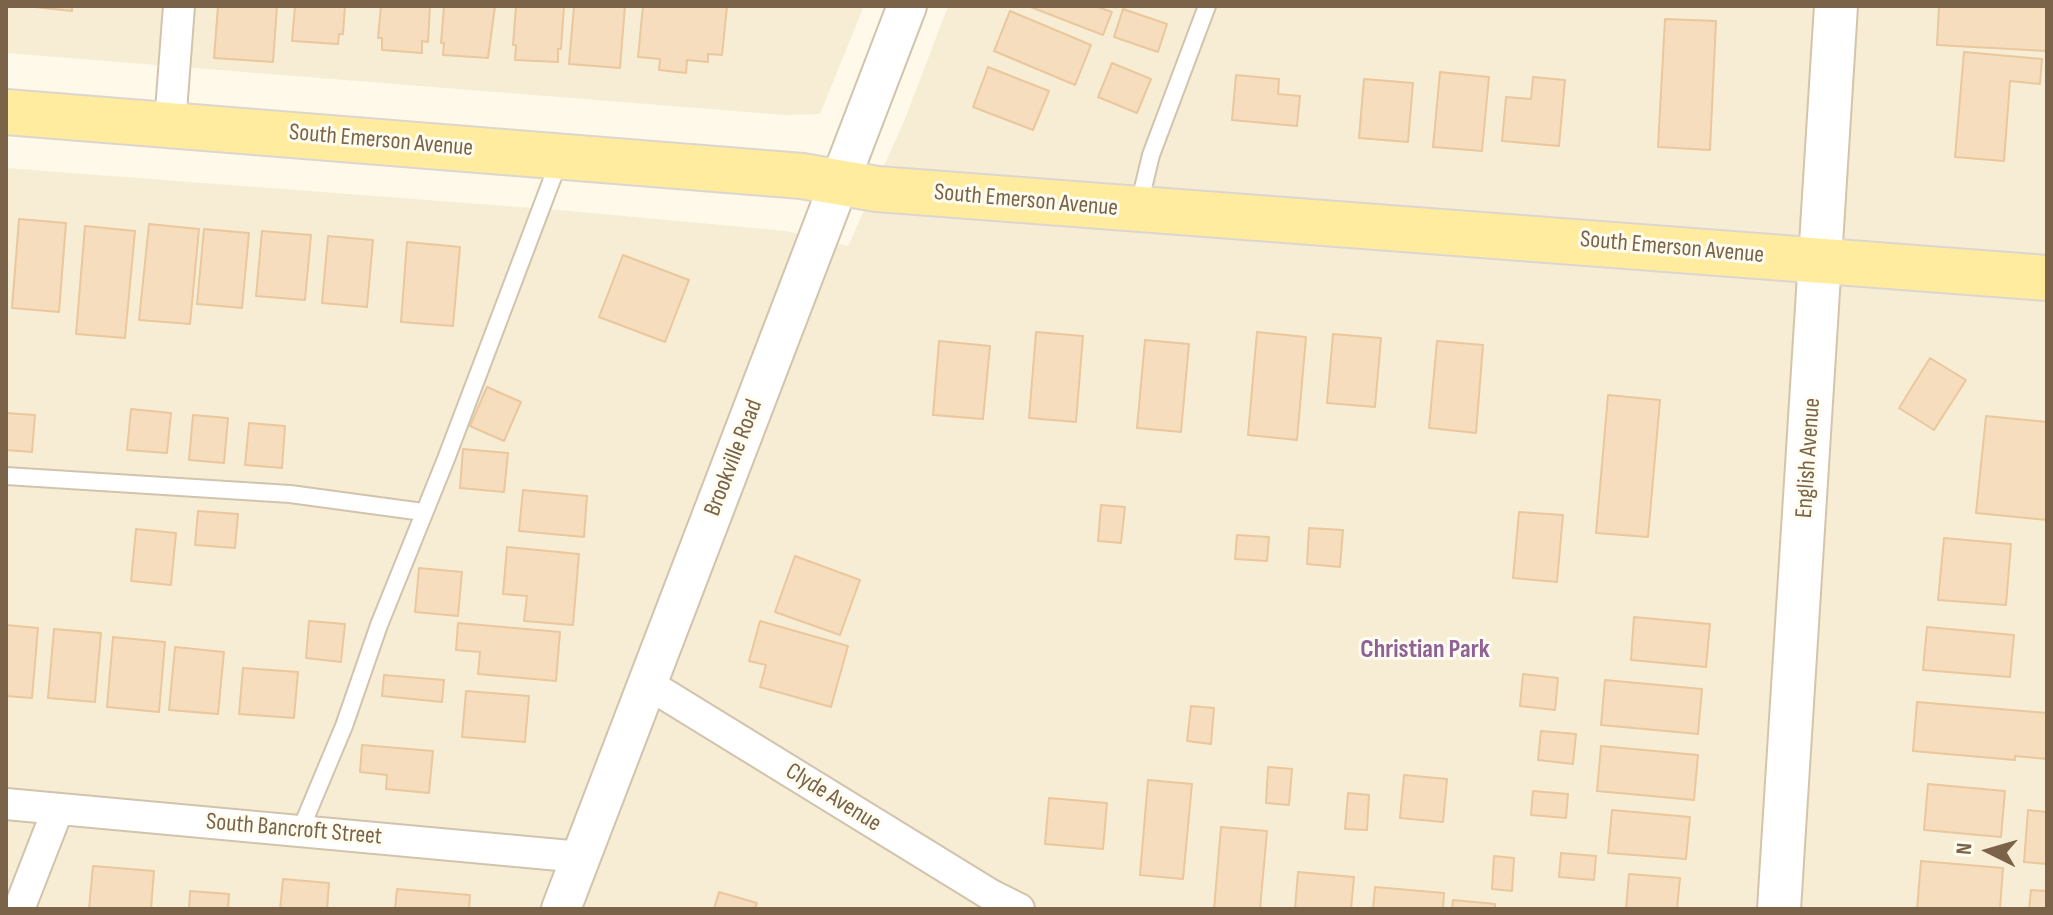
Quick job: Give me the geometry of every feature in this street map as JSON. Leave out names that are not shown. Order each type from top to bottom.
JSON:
[{"type":"main road","name":"English Avenue","points":[[1779,909],[1836,6]]},
{"type":"main road","name":"South Emerson Avenue","points":[[6,112],[562,155],[802,176],[892,190],[1137,210],[2047,278]]},
{"type":"street","points":[[170,124],[179,6]]},
{"type":"street","name":"Brookville Road","points":[[561,909],[907,6]]},
{"type":"street","name":"Clyde Avenue","points":[[648,684],[991,895],[1019,909]]},
{"type":"street","name":"South Bancroft Street","points":[[6,804],[581,857]]},
{"type":"street","points":[[19,909],[58,809]]},
{"type":"lane","points":[[1137,210],[1151,155],[1207,6]]},
{"type":"lane","points":[[300,831],[344,726],[379,625],[562,155]]},
{"type":"lane","points":[[6,476],[290,494],[423,512]]},
{"type":"shaded area","points":[[6,6],[864,6],[820,114],[785,115],[6,53]]},
{"type":"shaded area","name":"Christian Park","points":[[948,6],[2047,6],[2047,909],[6,909],[6,168],[559,210],[786,231],[848,246],[905,119]]},
{"type":"building","points":[[25,6],[72,6],[72,11]]},
{"type":"building","points":[[218,6],[277,6],[273,62],[214,58]]},
{"type":"building","points":[[295,6],[345,6],[343,34],[339,34],[338,44],[292,41]]},
{"type":"building","points":[[381,6],[430,6],[428,42],[422,41],[422,53],[382,50],[382,38],[378,38]]},
{"type":"building","points":[[444,6],[495,6],[488,58],[443,55]]},
{"type":"building","points":[[516,6],[564,6],[558,62],[515,60]]},
{"type":"building","points":[[574,6],[625,6],[620,68],[569,64]]},
{"type":"building","points":[[643,6],[727,6],[722,55],[708,54],[708,62],[687,60],[686,73],[659,70],[660,59],[638,57]]},
{"type":"building","points":[[1028,6],[1095,6],[1112,12],[1103,35]]},
{"type":"building","points":[[1939,6],[2047,6],[2047,51],[1937,45]]},
{"type":"building","points":[[1123,9],[1167,24],[1158,52],[1114,37]]},
{"type":"building","points":[[1010,11],[1091,45],[1075,85],[994,51]]},
{"type":"building","points":[[1665,19],[1716,21],[1710,150],[1658,147]]},
{"type":"building","points":[[1964,52],[2042,59],[2040,84],[2010,81],[2004,161],[1955,157]]},
{"type":"building","points":[[1112,63],[1151,79],[1137,113],[1098,97]]},
{"type":"building","points":[[988,67],[1049,91],[1033,130],[973,107]]},
{"type":"building","points":[[1440,72],[1489,77],[1482,151],[1433,147]]},
{"type":"building","points":[[1236,75],[1279,79],[1278,94],[1300,96],[1297,126],[1232,120]]},
{"type":"building","points":[[1533,77],[1565,80],[1559,146],[1502,141],[1506,97],[1531,99]]},
{"type":"building","points":[[1364,79],[1413,83],[1408,142],[1359,138]]},
{"type":"building","points":[[19,219],[66,223],[59,312],[12,308]]},
{"type":"building","points":[[149,224],[199,229],[190,324],[139,320]]},
{"type":"building","points":[[85,226],[135,231],[125,338],[76,334]]},
{"type":"building","points":[[204,229],[249,233],[242,308],[197,304]]},
{"type":"building","points":[[262,231],[311,235],[305,300],[256,296]]},
{"type":"building","points":[[328,236],[373,240],[367,307],[322,303]]},
{"type":"building","points":[[407,242],[460,247],[453,326],[401,322]]},
{"type":"building","points":[[623,255],[689,280],[665,342],[599,317]]},
{"type":"building","points":[[1036,332],[1083,336],[1076,422],[1029,418]]},
{"type":"building","points":[[1257,332],[1306,337],[1297,440],[1248,435]]},
{"type":"building","points":[[1333,334],[1381,338],[1375,407],[1327,403]]},
{"type":"building","points":[[1145,340],[1189,344],[1181,432],[1137,428]]},
{"type":"building","points":[[939,341],[990,346],[983,419],[933,415]]},
{"type":"building","points":[[1437,341],[1483,345],[1476,433],[1429,428]]},
{"type":"building","points":[[1930,358],[1966,380],[1934,430],[1899,408]]},
{"type":"building","points":[[487,387],[521,402],[504,441],[470,426]]},
{"type":"building","points":[[1608,395],[1660,400],[1648,537],[1596,533]]},
{"type":"building","points":[[131,409],[171,413],[167,453],[127,450]]},
{"type":"building","points":[[6,413],[35,415],[32,452],[6,450]]},
{"type":"building","points":[[193,415],[228,418],[224,463],[189,460]]},
{"type":"building","points":[[1986,416],[2047,422],[2047,520],[1976,513]]},
{"type":"building","points":[[249,423],[285,426],[282,468],[245,465]]},
{"type":"building","points":[[463,449],[508,453],[504,492],[460,488]]},
{"type":"building","points":[[523,490],[587,496],[584,537],[519,531]]},
{"type":"building","points":[[1101,505],[1125,507],[1121,543],[1098,541]]},
{"type":"building","points":[[198,511],[238,514],[235,548],[195,545]]},
{"type":"building","points":[[1519,512],[1563,515],[1557,582],[1513,578]]},
{"type":"building","points":[[1309,528],[1343,530],[1340,567],[1307,564]]},
{"type":"building","points":[[136,529],[176,533],[171,585],[131,581]]},
{"type":"building","points":[[1237,535],[1269,537],[1267,561],[1235,559]]},
{"type":"building","points":[[1944,538],[2011,544],[2006,605],[1938,600]]},
{"type":"building","points":[[507,547],[579,554],[573,625],[524,621],[527,596],[503,594]]},
{"type":"building","points":[[795,556],[860,580],[840,635],[775,612]]},
{"type":"building","points":[[419,568],[462,572],[458,616],[415,612]]},
{"type":"building","points":[[1634,617],[1710,624],[1706,667],[1631,660]]},
{"type":"building","points":[[309,621],[345,624],[341,662],[306,658]]},
{"type":"building","points":[[760,621],[848,646],[831,707],[760,687],[766,665],[749,661]]},
{"type":"building","points":[[458,623],[560,632],[556,681],[478,674],[480,652],[456,650]]},
{"type":"building","points":[[6,625],[38,628],[32,698],[6,696]]},
{"type":"building","points":[[1927,627],[2014,635],[2010,677],[1923,670]]},
{"type":"building","points":[[54,629],[101,633],[95,702],[48,698]]},
{"type":"building","points":[[113,637],[165,642],[159,712],[107,707]]},
{"type":"building","points":[[175,647],[224,652],[218,714],[169,710]]},
{"type":"building","points":[[243,668],[298,672],[294,718],[239,714]]},
{"type":"building","points":[[1523,674],[1558,678],[1555,710],[1520,706]]},
{"type":"building","points":[[384,675],[444,680],[442,702],[382,696]]},
{"type":"building","points":[[1605,680],[1702,689],[1698,734],[1601,725]]},
{"type":"building","points":[[466,691],[529,696],[525,742],[462,737]]},
{"type":"building","points":[[1917,702],[2047,713],[2047,759],[2015,756],[2015,760],[1913,751]]},
{"type":"building","points":[[1191,706],[1214,708],[1211,744],[1187,741]]},
{"type":"building","points":[[1541,731],[1576,734],[1573,764],[1538,760]]},
{"type":"building","points":[[362,745],[433,751],[429,793],[386,789],[387,775],[360,772]]},
{"type":"building","points":[[1601,746],[1698,755],[1694,800],[1597,791]]},
{"type":"building","points":[[1268,767],[1292,769],[1289,805],[1266,803]]},
{"type":"building","points":[[1404,775],[1447,779],[1443,822],[1400,818]]},
{"type":"building","points":[[1148,780],[1192,784],[1183,879],[1140,875]]},
{"type":"building","points":[[1928,784],[2005,791],[2001,837],[1924,830]]},
{"type":"building","points":[[1533,791],[1568,794],[1566,818],[1531,815]]},
{"type":"building","points":[[1348,793],[1369,795],[1367,830],[1345,829]]},
{"type":"building","points":[[1049,798],[1107,803],[1103,849],[1045,844]]},
{"type":"building","points":[[1612,810],[1690,817],[1686,859],[1608,853]]},
{"type":"building","points":[[2028,810],[2047,812],[2047,864],[2024,862]]},
{"type":"building","points":[[1221,827],[1267,831],[1260,909],[1214,909]]},
{"type":"building","points":[[1561,853],[1596,856],[1594,880],[1559,877]]},
{"type":"building","points":[[1494,856],[1514,858],[1512,891],[1492,889]]},
{"type":"building","points":[[1921,861],[2003,868],[2000,909],[1917,909]]},
{"type":"building","points":[[93,866],[154,871],[151,909],[89,909]]},
{"type":"building","points":[[1298,872],[1354,877],[1351,909],[1295,909]]},
{"type":"building","points":[[1629,874],[1680,878],[1677,909],[1626,909]]},
{"type":"building","points":[[283,879],[329,883],[327,909],[280,909]]},
{"type":"building","points":[[1375,887],[1444,893],[1443,909],[1373,909]]},
{"type":"building","points":[[397,889],[470,895],[469,909],[395,909]]},
{"type":"building","points":[[2031,890],[2047,891],[2047,909],[2029,909]]},
{"type":"building","points":[[190,891],[229,894],[228,909],[189,909]]},
{"type":"building","points":[[719,892],[757,903],[755,909],[714,909]]},
{"type":"building","points":[[1453,900],[1495,904],[1495,909],[1452,909]]},
{"type":"district","name":"Christian Park","points":[[1425,650]]}]
